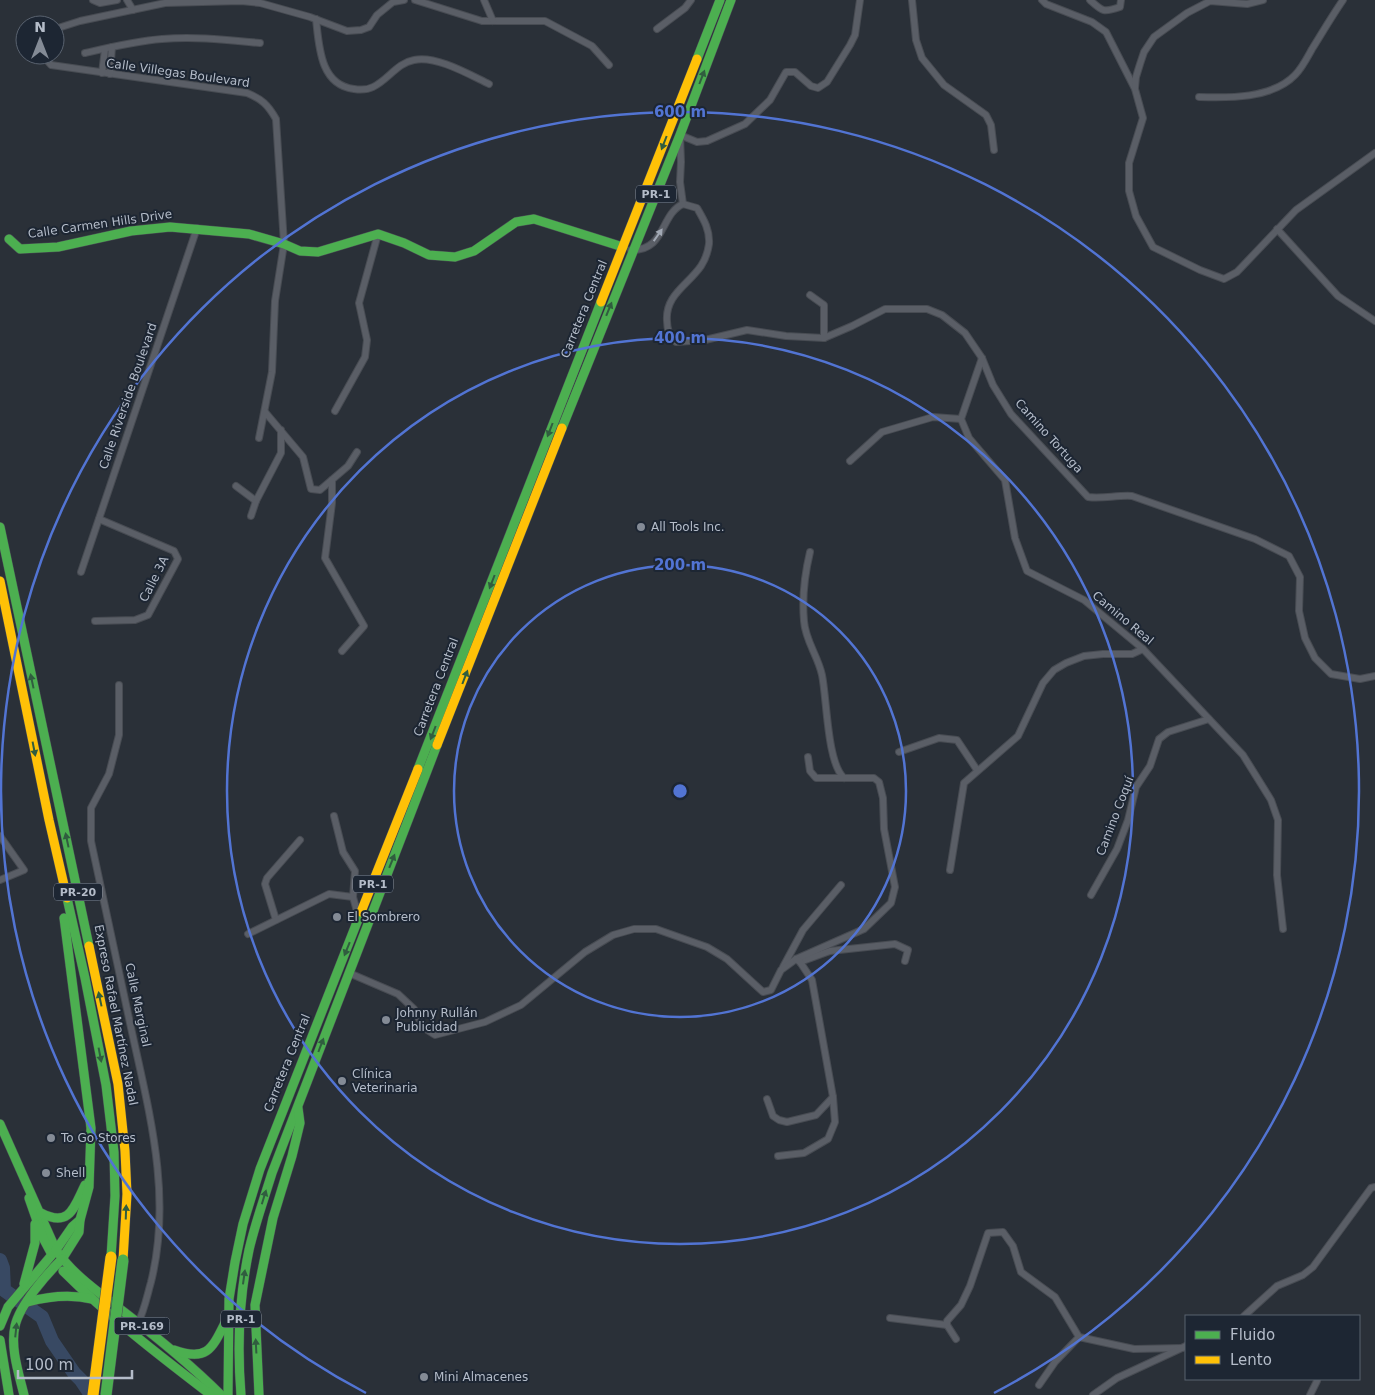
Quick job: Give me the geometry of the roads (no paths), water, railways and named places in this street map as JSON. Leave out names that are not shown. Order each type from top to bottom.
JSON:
[{"type":"main road","name":"Carretera Central","points":[[241,1395],[240,1352],[245,1272],[251,1244],[272,1173],[594,346],[720,0]]},
{"type":"main road","name":"Carretera Central","points":[[228,1395],[228,1317],[237,1254],[256,1183],[568,384],[680,135],[731,0]]},
{"type":"main road","points":[[378,234],[429,255],[455,257],[474,251],[516,222],[534,219],[628,249]]},
{"type":"main road","name":"Calle Carmen Hills Drive","points":[[8,239],[20,249],[58,247],[131,231],[170,227],[197,228],[249,234],[284,244],[300,251],[318,252],[378,234]]},
{"type":"main road","name":"Expreso Rafael Martínez Nadal","points":[[0,527],[118,1084],[126,1151],[126,1194],[123,1260],[106,1395]]},
{"type":"main road","name":"Expreso Rafael Martínez Nadal","points":[[0,581],[49,820],[85,978],[106,1085],[114,1152],[115,1196],[111,1257],[93,1395]]},
{"type":"main road","points":[[24,1395],[15,1332],[19,1317],[45,1272],[78,1232],[91,1172],[91,1128],[72,966],[49,820]]},
{"type":"main road","points":[[249,1395],[258,1390],[254,1305],[273,1218],[300,1123],[298,1104]]},
{"type":"main road","name":"PR-169","points":[[0,1124],[37,1214],[67,1276],[89,1298],[167,1347],[221,1395]]},
{"type":"main road","points":[[24,1287],[35,1243],[37,1214],[56,1220],[65,1218],[72,1210],[91,1172]]},
{"type":"main road","name":"PR-169","points":[[57,1257],[179,1370],[211,1395]]},
{"type":"main road","points":[[0,1326],[8,1307],[24,1287],[45,1272]]},
{"type":"main road","points":[[28,1302],[58,1295],[89,1298]]},
{"type":"main road","points":[[167,1347],[191,1356],[206,1353],[215,1343],[228,1317]]},
{"type":"main road","points":[[0,1340],[9,1395]]},
{"type":"main road","points":[[179,1370],[196,1395]]},
{"type":"street","points":[[93,0],[100,3],[117,0]]},
{"type":"street","points":[[127,0],[133,10]]},
{"type":"street","points":[[65,26],[165,2],[241,1],[260,3],[316,19],[347,31],[361,30],[369,27],[377,15],[393,2],[402,0]]},
{"type":"street","points":[[415,0],[482,21],[545,21],[592,46],[609,65]]},
{"type":"street","points":[[484,0],[492,21]]},
{"type":"street","points":[[657,29],[684,8],[691,0]]},
{"type":"street","points":[[628,249],[648,247],[652,244],[667,224],[673,211],[683,204],[680,182],[680,135],[697,142],[707,141],[745,124],[770,100],[786,72],[795,72],[810,86],[818,88],[827,82],[855,35],[860,0]]},
{"type":"street","points":[[912,0],[916,40],[922,58],[944,85],[986,115],[991,125],[994,150]]},
{"type":"street","points":[[1042,0],[1046,4],[1092,22],[1106,32],[1135,89],[1143,118],[1129,163],[1128,191],[1136,216],[1153,247],[1200,270],[1224,279],[1237,272],[1296,210],[1375,153]]},
{"type":"street","points":[[1090,0],[1102,11],[1107,11],[1120,7],[1121,0]]},
{"type":"street","points":[[1135,89],[1136,77],[1144,52],[1154,37],[1187,13],[1210,1],[1247,4],[1263,0]]},
{"type":"street","points":[[1198,97],[1232,98],[1270,90],[1286,82],[1295,75],[1304,63],[1343,0]]},
{"type":"street","points":[[316,19],[325,68],[340,86],[360,90],[373,87],[397,68],[414,60],[439,62],[489,84]]},
{"type":"street","points":[[86,53],[164,39],[208,39],[260,43]]},
{"type":"street","points":[[110,74],[112,47]]},
{"type":"street","points":[[102,73],[105,49]]},
{"type":"street","name":"Calle Villegas Boulevard","points":[[50,65],[247,93],[261,98],[271,110],[276,119],[284,244],[276,301],[272,372],[259,438]]},
{"type":"street","name":"Camino Tortuga","points":[[683,204],[697,208],[708,229],[709,244],[702,265],[678,290],[668,307],[667,324],[672,339],[676,342],[705,340],[747,330],[786,336],[824,338],[885,309],[927,309],[942,315],[965,333],[982,358],[993,385],[1011,414],[1088,496],[1098,498],[1114,495],[1132,496],[1255,539],[1289,556],[1300,577],[1299,611],[1305,638],[1315,658],[1331,674],[1360,679],[1375,676]]},
{"type":"street","name":"Calle Riverside Boulevard","points":[[81,572],[197,228]]},
{"type":"street","points":[[1276,229],[1338,296],[1375,321]]},
{"type":"street","points":[[335,411],[365,357],[367,340],[359,303],[378,234]]},
{"type":"street","points":[[810,295],[824,305],[824,338]]},
{"type":"street","points":[[850,461],[882,432],[933,417],[961,419],[982,358]]},
{"type":"street","points":[[265,412],[303,457],[312,489],[320,490],[348,466],[357,452]]},
{"type":"street","name":"Camino Real","points":[[961,419],[969,438],[1005,480],[1015,538],[1027,572],[1084,600],[1143,649],[1243,755],[1271,800],[1278,820],[1277,876],[1283,929]]},
{"type":"street","points":[[251,516],[256,500],[280,453],[281,430]]},
{"type":"street","points":[[332,480],[332,503],[325,558],[364,626],[342,651]]},
{"type":"street","points":[[236,486],[256,500]]},
{"type":"street","name":"Calle 3A","points":[[95,621],[136,620],[148,615],[178,559],[174,551],[99,519]]},
{"type":"street","points":[[810,552],[804,598],[804,622],[808,639],[817,658],[822,675],[828,726],[836,766],[844,778]]},
{"type":"street","points":[[950,870],[964,782],[1018,736],[1043,682],[1054,670],[1084,656],[1132,654],[1143,649]]},
{"type":"street","name":"Calle Marginal","points":[[119,685],[119,735],[109,774],[91,808],[90,822],[91,840],[151,1119],[158,1161],[159,1236],[154,1269],[135,1328]]},
{"type":"street","name":"Camino Coquí","points":[[1091,894],[1117,849],[1130,814],[1136,787],[1150,766],[1159,739],[1168,732],[1209,718]]},
{"type":"street","points":[[899,752],[939,738],[957,740],[977,770]]},
{"type":"street","points":[[781,970],[798,960],[864,930],[891,903],[895,887],[884,829],[883,798],[879,782],[874,778],[816,778],[810,771],[808,757]]},
{"type":"street","points":[[334,816],[343,852],[355,871],[354,897],[359,920]]},
{"type":"street","points":[[0,836],[24,870],[0,880]]},
{"type":"street","points":[[276,920],[265,884],[267,878],[300,840]]},
{"type":"street","points":[[349,973],[398,994],[414,1009],[424,1028],[435,1035],[485,1022],[521,1005],[585,952],[613,935],[634,929],[656,929],[707,947],[727,959],[763,992],[771,990],[804,930],[841,885]]},
{"type":"street","points":[[248,934],[329,894],[354,897]]},
{"type":"street","points":[[798,960],[830,951],[895,944],[908,950],[905,961]]},
{"type":"street","points":[[778,1156],[804,1153],[828,1139],[835,1122],[833,1097],[812,980],[798,960]]},
{"type":"street","points":[[768,1099],[773,1116],[787,1122],[816,1115],[833,1097]]},
{"type":"street","points":[[1245,1315],[1278,1286],[1303,1275],[1313,1267],[1371,1188],[1375,1187]]},
{"type":"street","points":[[956,1339],[946,1321],[961,1305],[970,1286],[988,1233],[1003,1232],[1013,1246],[1021,1272],[1055,1297],[1079,1337],[1134,1349],[1184,1347]]},
{"type":"street","points":[[890,1318],[947,1325]]},
{"type":"street","points":[[1039,1385],[1055,1362],[1079,1337]]},
{"type":"street","points":[[1093,1395],[1117,1378],[1184,1347]]},
{"type":"street","points":[[1310,1395],[1317,1381]]},
{"type":"waterway","points":[[0,1260],[3,1268],[4,1290],[42,1317],[52,1341],[91,1395]]},
{"type":"place","name":"All Tools Inc.","points":[[641,527]]},
{"type":"place","name":"El Sombrero","points":[[337,917]]},
{"type":"place","name":"Johnny Rullán Publicidad","points":[[386,1020]]},
{"type":"place","name":"Clínica Veterinaria","points":[[342,1081]]},
{"type":"place","name":"To Go Stores","points":[[51,1138]]},
{"type":"place","name":"Shell","points":[[46,1173]]},
{"type":"place","name":"Mini Almacenes","points":[[424,1377]]}]
